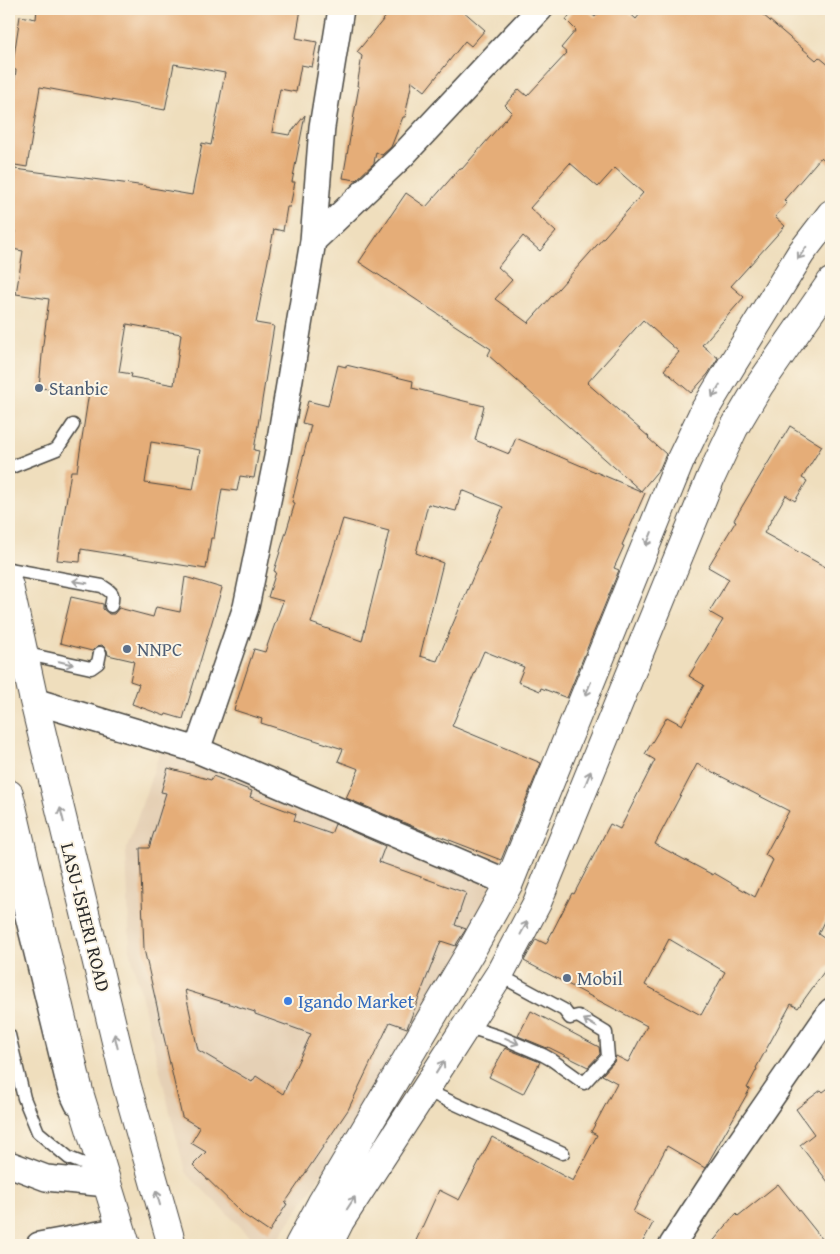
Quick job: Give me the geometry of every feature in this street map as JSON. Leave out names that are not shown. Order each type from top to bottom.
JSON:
[{"type":"main road","points":[[299,1245],[321,1204],[472,951],[509,883],[680,460],[704,411],[801,253],[831,214]]},
{"type":"main road","points":[[328,1245],[340,1221],[499,975],[537,903],[711,477],[734,428],[759,386],[831,282]]},
{"type":"main road","name":"LASU-ISHERI ROAD","points":[[9,586],[34,701],[126,1084],[172,1245]]},
{"type":"main road","points":[[9,794],[80,1096],[124,1238]]},
{"type":"street","points":[[197,750],[246,607],[277,457],[313,241],[322,126],[341,9]]},
{"type":"street","points":[[313,241],[402,156],[540,9]]},
{"type":"street","points":[[34,701],[197,750],[509,883]]},
{"type":"street","points":[[672,1245],[831,1010]]},
{"type":"street","points":[[9,1164],[46,1178],[106,1178]]},
{"type":"street","points":[[39,1245],[124,1238]]},
{"type":"lane","points":[[9,468],[57,449],[73,425]]},
{"type":"lane","points":[[9,569],[102,586],[111,591],[113,596],[111,606]]},
{"type":"lane","points":[[23,653],[91,668],[98,663],[100,653]]},
{"type":"lane","points":[[9,866],[64,1090],[79,1121],[92,1134]]},
{"type":"lane","points":[[466,1026],[504,1038],[543,1055],[584,1083],[608,1057],[606,1033],[578,1016],[570,1018],[564,1010],[499,975]]},
{"type":"lane","points":[[9,1035],[24,1098],[38,1132],[69,1158],[106,1178]]},
{"type":"lane","points":[[425,1090],[563,1154]]},
{"type":"shaded area","name":"Igando Market","points":[[163,743],[498,889],[404,1052],[274,1245],[259,1245],[185,1172],[130,950],[126,851]]},
{"type":"building","points":[[37,9],[301,9],[296,38],[317,42],[312,67],[301,65],[296,92],[280,89],[272,132],[289,135],[305,115],[292,182],[295,182],[290,207],[287,207],[283,231],[274,229],[256,323],[274,326],[254,450],[259,451],[254,478],[240,476],[237,491],[222,489],[214,538],[211,538],[206,569],[81,549],[80,562],[57,560],[71,471],[77,471],[89,392],[39,388],[49,299],[16,294],[23,251],[12,249],[15,231],[9,230],[9,209],[15,169],[146,186],[192,195],[202,143],[211,145],[225,73],[174,64],[165,110],[40,87],[27,167],[9,164],[9,123],[16,70],[12,69],[20,16],[36,19]],"holes":[[[127,324],[181,334],[174,385],[131,377],[132,374],[119,372]],[[151,442],[200,450],[193,490],[145,483]]]},
{"type":"building","points":[[392,9],[461,9],[485,30],[471,46],[465,41],[425,91],[412,81],[405,117],[403,117],[391,147],[382,155],[376,152],[374,163],[356,180],[343,178],[359,86],[357,86],[362,56],[357,52]]},
{"type":"building","points":[[574,9],[585,9],[595,17],[602,9],[625,9],[636,19],[644,9],[756,9],[816,60],[819,57],[831,67],[831,166],[821,157],[784,200],[787,203],[775,217],[785,226],[731,286],[744,297],[702,345],[718,358],[708,374],[691,393],[664,370],[679,352],[643,320],[587,383],[666,454],[660,468],[641,491],[488,355],[491,349],[359,262],[406,193],[426,207],[512,112],[505,105],[519,89],[527,96],[567,53],[561,48],[576,30],[566,20]],"holes":[[[570,163],[598,187],[615,168],[643,193],[528,323],[495,299],[512,280],[498,267],[523,236],[540,251],[556,232],[530,208]]]},
{"type":"building","points":[[338,365],[346,367],[346,365],[413,381],[412,388],[484,406],[475,440],[509,454],[516,438],[645,493],[614,568],[619,570],[567,698],[541,688],[540,691],[518,682],[524,667],[484,651],[452,726],[541,763],[501,860],[438,837],[346,798],[359,769],[338,761],[343,749],[261,723],[262,719],[234,710],[254,649],[265,652],[283,601],[268,597],[295,503],[292,502],[311,425],[302,423],[308,401],[328,406]],"holes":[[[462,490],[503,507],[437,661],[420,656],[443,563],[416,553],[428,504],[456,511]],[[343,519],[389,531],[362,641],[311,623]]]},
{"type":"building","points":[[790,426],[822,446],[802,478],[807,481],[795,501],[786,495],[764,533],[831,570],[831,907],[818,934],[831,943],[831,962],[798,1008],[791,1004],[756,1068],[747,1088],[750,1089],[705,1168],[667,1146],[633,1212],[653,1223],[641,1245],[414,1245],[439,1190],[459,1200],[492,1137],[573,1181],[597,1135],[591,1132],[617,1083],[602,1075],[614,1062],[616,1056],[628,1062],[647,1026],[524,961],[536,939],[546,944],[610,824],[620,829],[655,760],[645,754],[667,717],[682,725],[704,685],[689,676],[723,620],[709,612],[729,579],[708,567],[736,521],[734,520]],"holes":[[[697,764],[789,811],[765,855],[773,860],[755,897],[714,873],[713,875],[655,844]],[[669,939],[725,972],[701,1015],[645,985]]]},
{"type":"building","points":[[185,577],[222,588],[183,719],[166,714],[165,716],[132,704],[139,684],[130,681],[134,661],[108,655],[107,650],[102,645],[97,646],[92,651],[60,643],[71,597],[103,604],[103,609],[109,614],[114,614],[119,608],[153,617],[156,607],[180,612]]},
{"type":"building","name":"Igando Market","points":[[168,768],[211,780],[213,776],[252,791],[250,797],[296,814],[294,821],[331,834],[335,824],[385,846],[379,862],[466,893],[455,925],[466,929],[456,946],[441,941],[407,1028],[390,1022],[348,1110],[285,1203],[287,1204],[269,1232],[244,1215],[193,1165],[206,1152],[191,1143],[200,1128],[182,1117],[144,949],[140,848],[149,848],[166,793],[161,792]],"holes":[[[185,990],[255,1012],[255,1014],[311,1034],[283,1094],[256,1076],[252,1082],[198,1050]]]},
{"type":"building","points":[[531,1011],[599,1047],[600,1054],[588,1067],[548,1047],[518,1036]]},
{"type":"building","points":[[505,1048],[540,1062],[523,1094],[489,1077]]},
{"type":"building","points":[[831,1086],[831,1186],[800,1145],[814,1134],[796,1109],[821,1090],[823,1092]]},
{"type":"building","points":[[778,1184],[827,1245],[710,1245],[736,1214],[738,1216]]},
{"type":"place","name":"Stanbic","points":[[39,388]]},
{"type":"place","name":"NNPC","points":[[127,649]]},
{"type":"place","name":"Mobil","points":[[567,978]]},
{"type":"place","name":"Igando Market","points":[[288,1001]]}]
